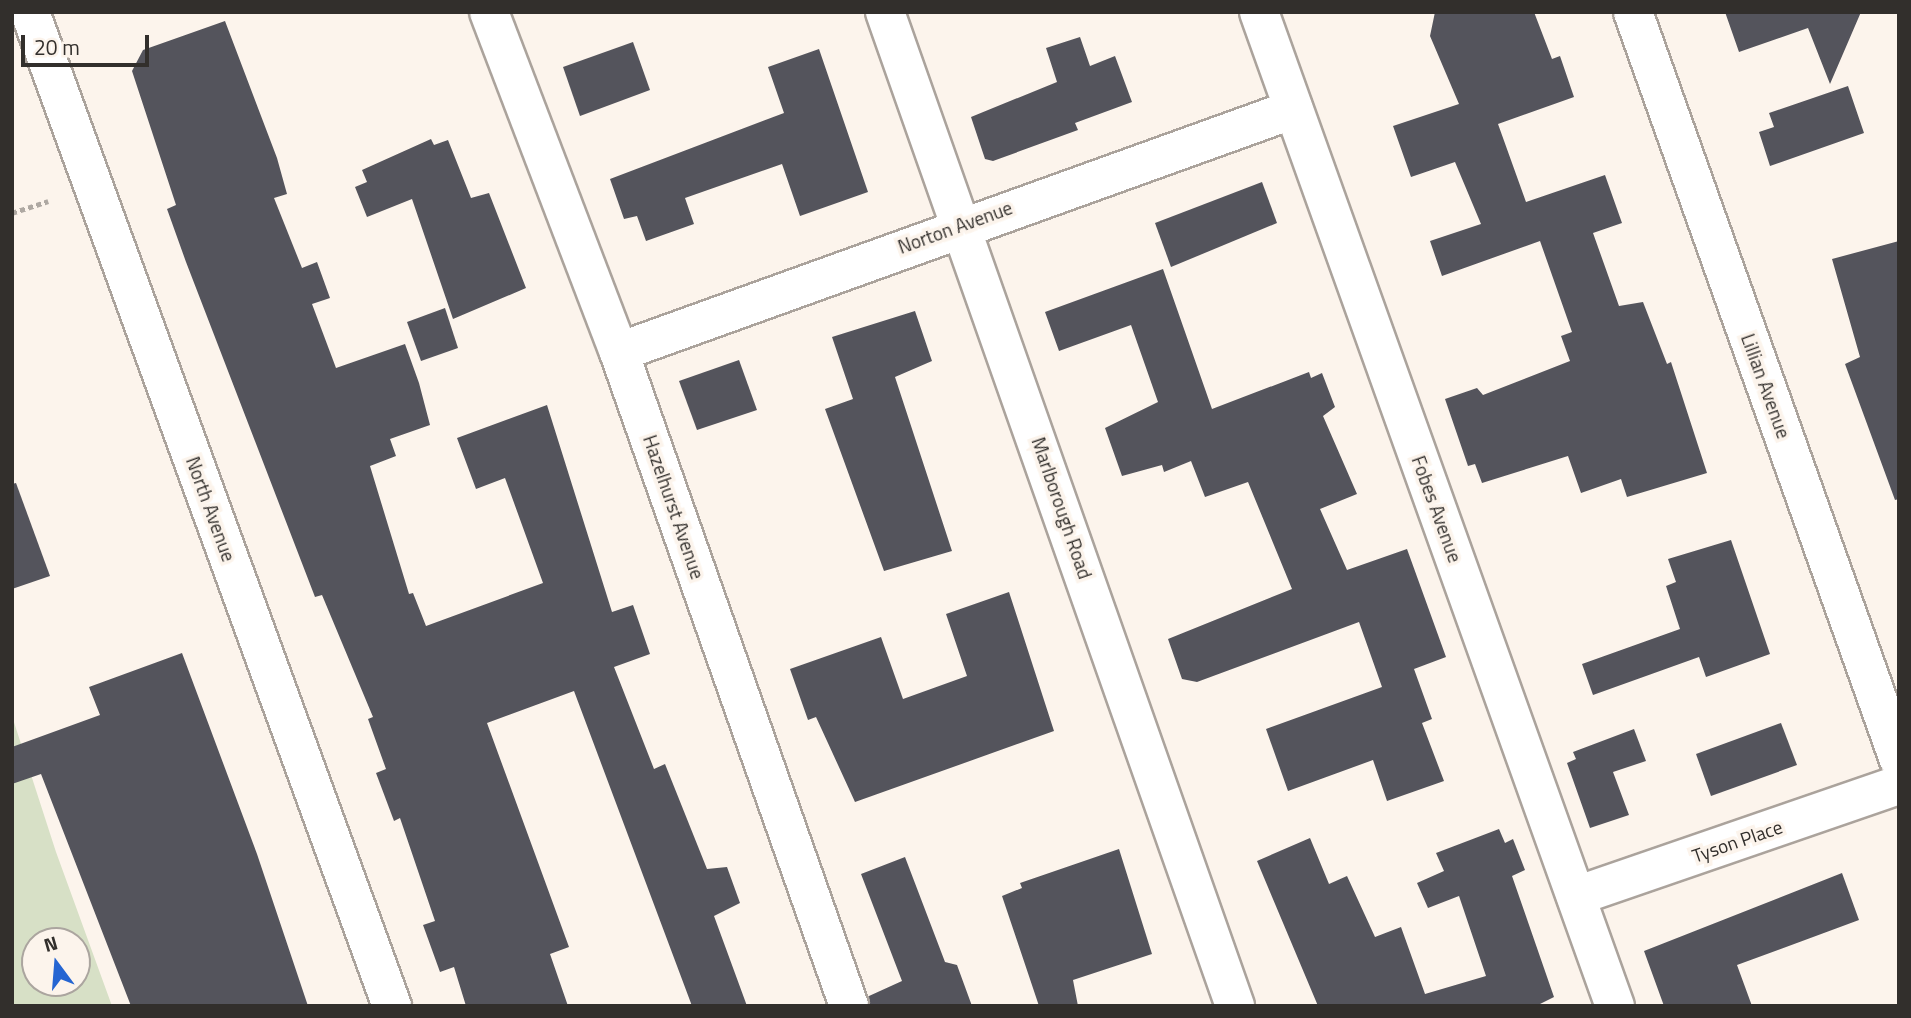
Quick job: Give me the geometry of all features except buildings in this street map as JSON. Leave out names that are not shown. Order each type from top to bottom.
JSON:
[{"type":"street","name":"North Avenue","points":[[30,12],[392,1006]]},
{"type":"street","name":"Hazelhurst Avenue","points":[[489,12],[620,352],[849,1006]]},
{"type":"street","name":"Marlborough Road","points":[[885,12],[963,223],[1235,1006]]},
{"type":"street","name":"Fobes Avenue","points":[[1259,12],[1615,1006]]},
{"type":"street","name":"Lillian Avenue","points":[[1633,12],[1899,760]]},
{"type":"street","name":"Norton Avenue","points":[[620,352],[963,223],[1294,109]]},
{"type":"street","name":"Tyson Place","points":[[1576,896],[1899,785]]},
{"type":"path","points":[[12,213],[48,201]]},
{"type":"green space","points":[[12,716],[83,927],[21,927],[21,997],[91,997],[91,948],[112,1006],[12,1006]]}]
